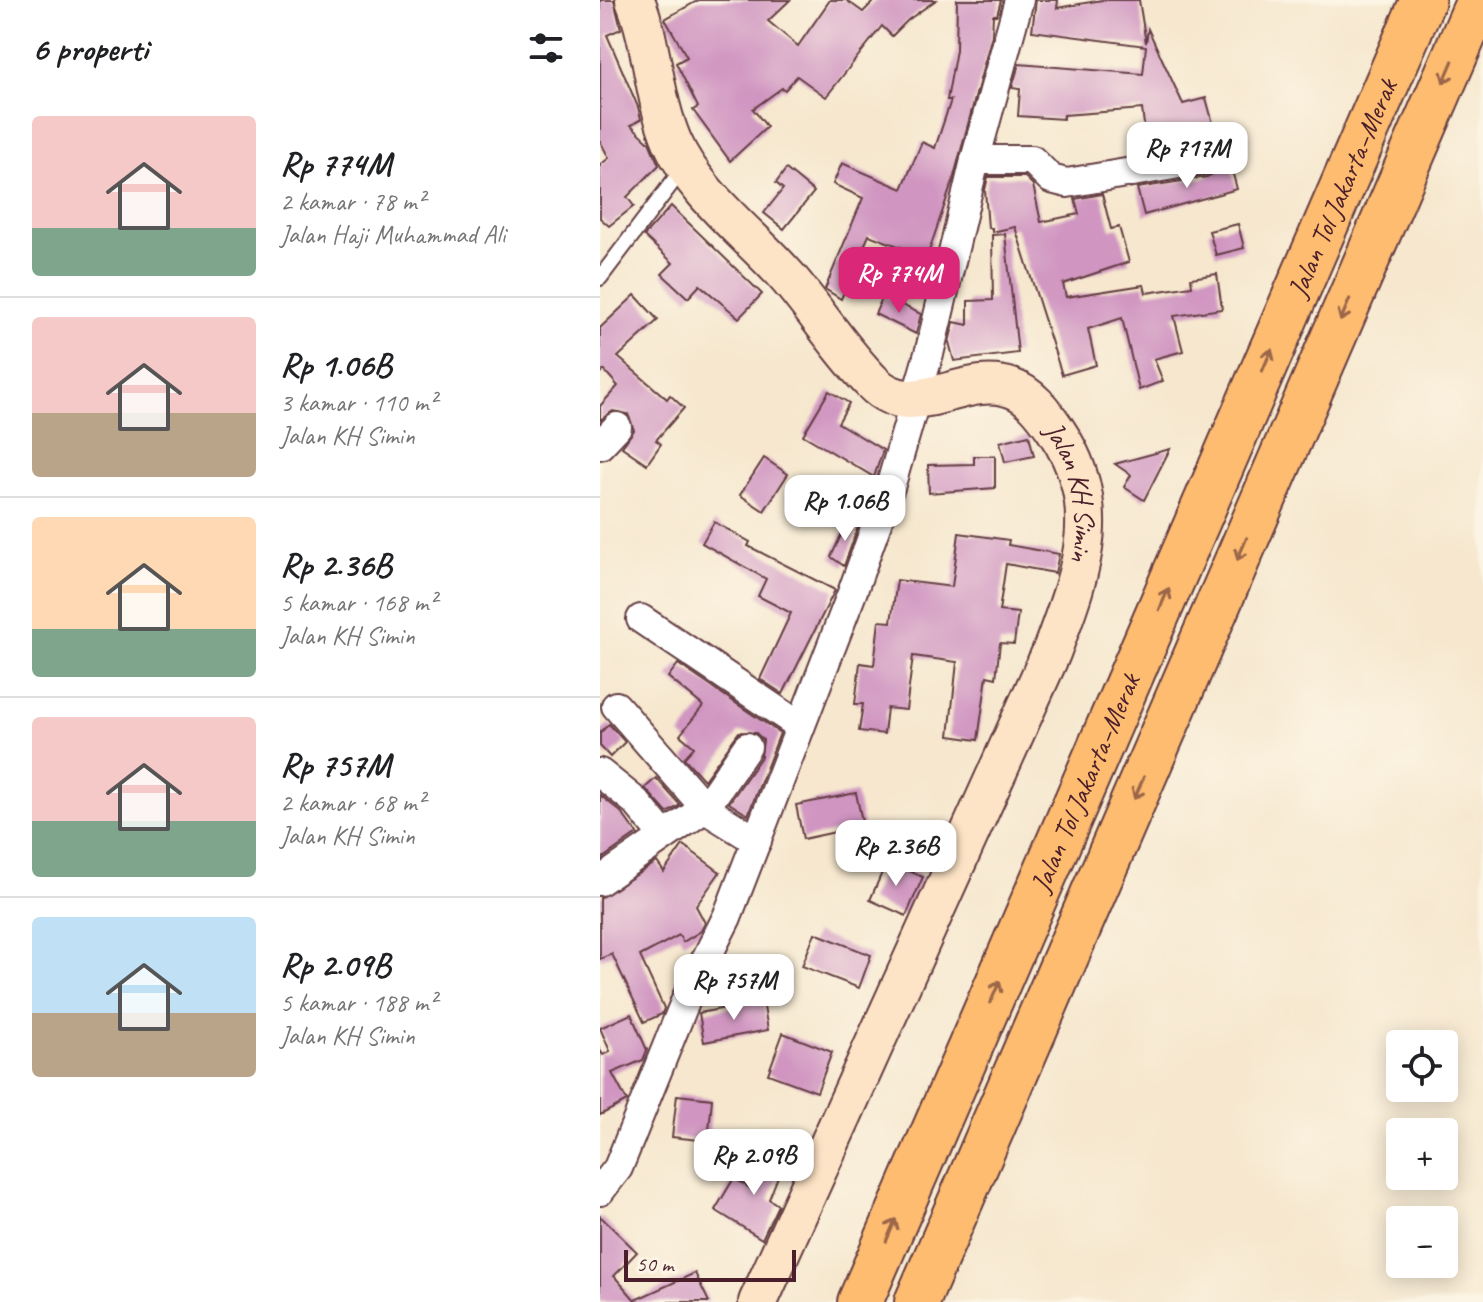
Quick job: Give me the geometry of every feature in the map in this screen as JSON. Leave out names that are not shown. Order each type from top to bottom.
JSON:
[{"type":"highway","name":"Jalan Tol Jakarta–Merak","points":[[860,1302],[1423,0]]},
{"type":"highway","name":"Jalan Tol Jakarta–Merak","points":[[917,1302],[1479,0]]},
{"type":"street","points":[[600,1191],[609,1157],[727,917],[862,566],[930,350],[975,160],[1019,0]]},
{"type":"street","points":[[643,4],[657,94],[685,167],[787,277],[874,385],[896,400],[913,401]]},
{"type":"street","points":[[975,160],[1032,160],[1047,176],[1061,183],[1203,160]]},
{"type":"street","name":"Jalan KH Simin","points":[[758,1302],[1051,653],[1074,590],[1083,551],[1085,490],[1065,444],[1040,407],[1011,387],[977,387],[913,401]]},
{"type":"street","points":[[641,619],[800,726]]},
{"type":"street","points":[[616,706],[705,808],[757,841]]},
{"type":"street","points":[[600,881],[705,808],[747,747]]},
{"type":"street","points":[[606,786],[636,802],[664,836]]},
{"type":"lane","points":[[600,278],[685,167]]},
{"type":"building","points":[[600,0],[614,0],[621,29],[607,35],[638,107],[641,119],[631,125],[649,142],[659,165],[627,197],[634,206],[609,226],[600,218],[600,165],[609,158],[600,141]]},
{"type":"building","points":[[699,0],[790,0],[768,21],[798,46],[830,0],[846,0],[863,12],[875,0],[936,0],[892,36],[882,26],[826,97],[797,76],[785,90],[782,88],[753,109],[767,127],[730,161],[693,110],[698,107],[676,63],[687,57],[665,19]]},
{"type":"building","points":[[957,0],[1001,0],[997,15],[993,15],[992,35],[953,180],[927,257],[869,235],[841,299],[825,289],[863,198],[833,184],[842,163],[902,189],[922,142],[935,148],[951,100],[947,100],[956,50]]},
{"type":"building","points":[[1036,0],[1058,0],[1057,8],[1102,0],[1139,0],[1146,43],[1148,29],[1183,104],[1206,98],[1217,138],[1147,147],[1142,109],[1064,115],[1063,119],[1018,116],[1020,89],[1012,88],[1019,64],[1143,74],[1146,46],[1032,31]]},
{"type":"building","points":[[1229,160],[1237,189],[1144,215],[1137,188],[1207,177],[1214,173],[1219,162]]},
{"type":"building","points":[[786,169],[814,192],[784,229],[764,213],[783,189],[776,183]]},
{"type":"building","points":[[988,177],[1025,177],[1033,185],[1041,222],[1079,214],[1075,199],[1102,194],[1111,229],[1119,227],[1129,262],[1063,284],[1066,297],[1144,285],[1146,293],[1192,286],[1191,278],[1217,274],[1222,309],[1174,316],[1183,351],[1154,359],[1163,381],[1139,390],[1122,318],[1088,329],[1096,365],[1062,375],[1015,227],[992,232],[992,228],[988,228],[985,190]]},
{"type":"building","points":[[671,206],[762,294],[739,318],[700,285],[688,298],[662,274],[673,263],[644,236]]},
{"type":"building","points":[[1238,224],[1244,248],[1216,255],[1209,231]]},
{"type":"building","points":[[1005,234],[1018,353],[954,361],[949,342],[954,322],[968,325],[968,301],[993,300],[992,235]]},
{"type":"building","points":[[635,295],[658,320],[618,357],[667,399],[670,395],[684,408],[656,440],[661,444],[647,464],[622,447],[634,430],[628,414],[613,411],[600,420],[600,406],[618,386],[604,370],[600,374],[600,328]]},
{"type":"building","points":[[883,296],[921,314],[916,334],[875,314]]},
{"type":"building","points":[[829,391],[849,403],[838,423],[883,450],[874,477],[803,435]]},
{"type":"building","points":[[1029,435],[1034,456],[1005,462],[1000,442]]},
{"type":"building","points":[[1170,449],[1144,500],[1124,487],[1131,475],[1115,464]]},
{"type":"building","points":[[974,456],[995,456],[995,488],[929,493],[928,465],[974,464]]},
{"type":"building","points":[[764,458],[788,474],[764,511],[740,495]]},
{"type":"building","points":[[848,520],[859,524],[844,566],[831,557]]},
{"type":"building","points":[[714,522],[750,542],[748,546],[835,590],[783,694],[760,679],[791,613],[758,596],[766,579],[702,543]]},
{"type":"building","points":[[959,533],[1009,540],[1008,545],[1059,554],[1055,573],[1006,564],[999,611],[1018,613],[1014,644],[1000,643],[996,678],[987,676],[978,740],[949,736],[957,662],[913,656],[906,710],[887,708],[884,734],[859,731],[863,704],[855,704],[860,663],[874,665],[879,621],[891,622],[897,580],[952,587]]},
{"type":"building","points":[[678,664],[780,733],[748,815],[729,803],[761,757],[763,740],[756,733],[739,732],[704,780],[684,758],[694,747],[680,735],[703,706],[668,677]]},
{"type":"building","points":[[609,724],[625,742],[610,757],[600,746],[600,733]]},
{"type":"building","points":[[656,778],[680,805],[667,813],[645,788]]},
{"type":"building","points":[[856,793],[863,826],[803,839],[796,805]]},
{"type":"building","points":[[600,795],[621,812],[637,834],[600,860]]},
{"type":"building","points":[[683,845],[720,872],[696,906],[705,923],[701,931],[683,942],[679,935],[640,956],[664,1008],[662,1014],[644,1022],[612,954],[600,959],[600,898],[657,862],[664,872]]},
{"type":"building","points":[[887,861],[923,877],[906,916],[870,900]]},
{"type":"building","points":[[815,933],[871,955],[859,988],[802,966]]},
{"type":"building","points":[[763,1001],[768,1030],[704,1042],[699,1013]]},
{"type":"building","points":[[631,1014],[647,1050],[643,1060],[612,1073],[627,1101],[600,1115],[600,1050],[603,1055],[610,1051],[600,1028]]},
{"type":"building","points":[[783,1033],[832,1052],[817,1092],[768,1074]]},
{"type":"building","points":[[677,1095],[712,1099],[708,1141],[672,1137]]},
{"type":"building","points":[[769,1147],[787,1154],[769,1199],[778,1205],[762,1239],[715,1210],[734,1178],[751,1189]]},
{"type":"building","points":[[600,1216],[637,1252],[614,1276],[635,1300],[695,1273],[709,1302],[600,1302]]}]
